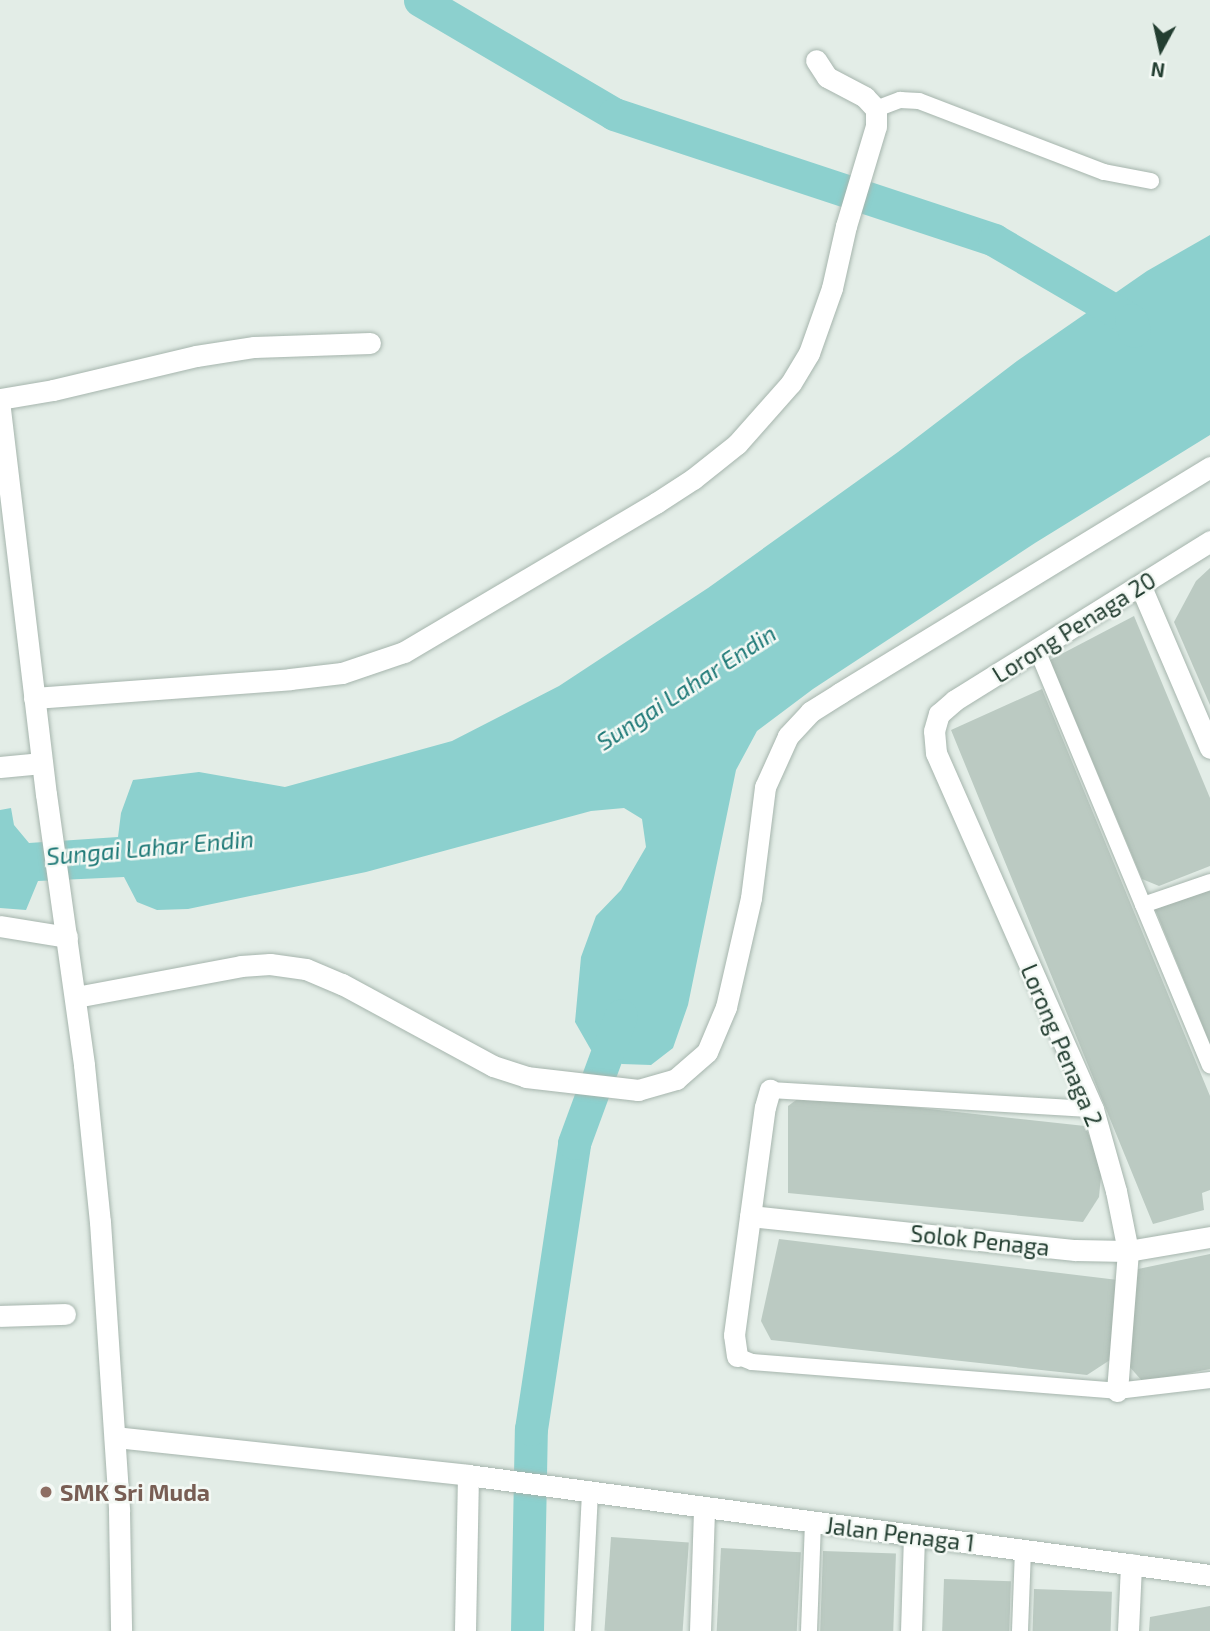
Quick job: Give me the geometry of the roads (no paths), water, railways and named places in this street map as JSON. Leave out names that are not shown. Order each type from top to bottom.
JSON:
[{"type":"street","points":[[34,698],[200,688],[342,673],[404,652],[473,614],[693,479],[737,444],[769,412],[809,353],[832,288],[846,226],[877,126],[876,109],[865,97],[827,77],[816,60]]},
{"type":"street","points":[[0,399],[231,351],[315,343],[370,343]]},
{"type":"street","points":[[0,409],[46,794],[76,997],[100,1223],[115,1437],[121,1631]]},
{"type":"street","points":[[76,997],[241,966],[270,964],[306,969],[342,984],[493,1066],[556,1082],[638,1090],[676,1079],[707,1052],[726,1007],[751,898],[765,787],[788,736],[810,712],[1210,467]]},
{"type":"street","name":"Lorong Penaga 20","points":[[939,714],[955,700],[1141,587],[1210,541]]},
{"type":"street","points":[[1141,587],[1210,748]]},
{"type":"street","name":"Lorong Penaga 2","points":[[939,714],[934,731],[936,753],[1093,1109],[1128,1251],[1117,1391]]},
{"type":"street","points":[[0,767],[42,763]]},
{"type":"street","points":[[0,926],[67,937]]},
{"type":"street","points":[[737,1356],[734,1335],[770,1090]]},
{"type":"street","name":"Solok Penaga","points":[[750,1216],[1075,1250],[1128,1251],[1210,1237]]},
{"type":"street","points":[[0,1316],[65,1314]]},
{"type":"street","name":"Jalan Penaga 1","points":[[115,1437],[468,1475],[813,1524],[1210,1575]]},
{"type":"street","points":[[465,1631],[468,1475]]},
{"type":"street","points":[[700,1631],[704,1508]]},
{"type":"street","points":[[911,1631],[914,1535]]},
{"type":"street","points":[[1128,1631],[1131,1564]]},
{"type":"lane","points":[[876,109],[901,100],[919,102],[1104,172],[1151,181]]},
{"type":"lane","points":[[1037,650],[1210,1066]]},
{"type":"lane","points":[[1143,905],[1210,882]]},
{"type":"lane","points":[[770,1090],[1093,1109]]},
{"type":"lane","points":[[737,1356],[752,1362],[1117,1391],[1210,1380]]},
{"type":"lane","points":[[583,1631],[590,1493]]},
{"type":"lane","points":[[808,1631],[813,1524]]},
{"type":"lane","points":[[1020,1631],[1023,1549]]},
{"type":"water","name":"Sungai Lahar Endin","points":[[1210,235],[1210,435],[1035,543],[813,689],[757,731],[736,770],[688,1005],[673,1048],[651,1065],[622,1064],[591,1050],[575,1022],[581,957],[596,916],[621,890],[646,847],[642,819],[624,808],[591,811],[366,872],[188,909],[157,910],[137,902],[124,877],[38,881],[26,910],[0,908],[0,810],[11,808],[14,825],[29,843],[118,837],[121,813],[133,780],[199,772],[285,787],[452,741],[559,686],[708,588],[898,452],[1017,361],[1147,271]]},
{"type":"waterway","points":[[420,0],[614,114],[994,240],[1131,320],[1134,331]]},
{"type":"waterway","points":[[527,1631],[531,1429],[574,1143],[621,1015]]},
{"type":"place","name":"SMK Sri Muda","points":[[46,1492]]}]
